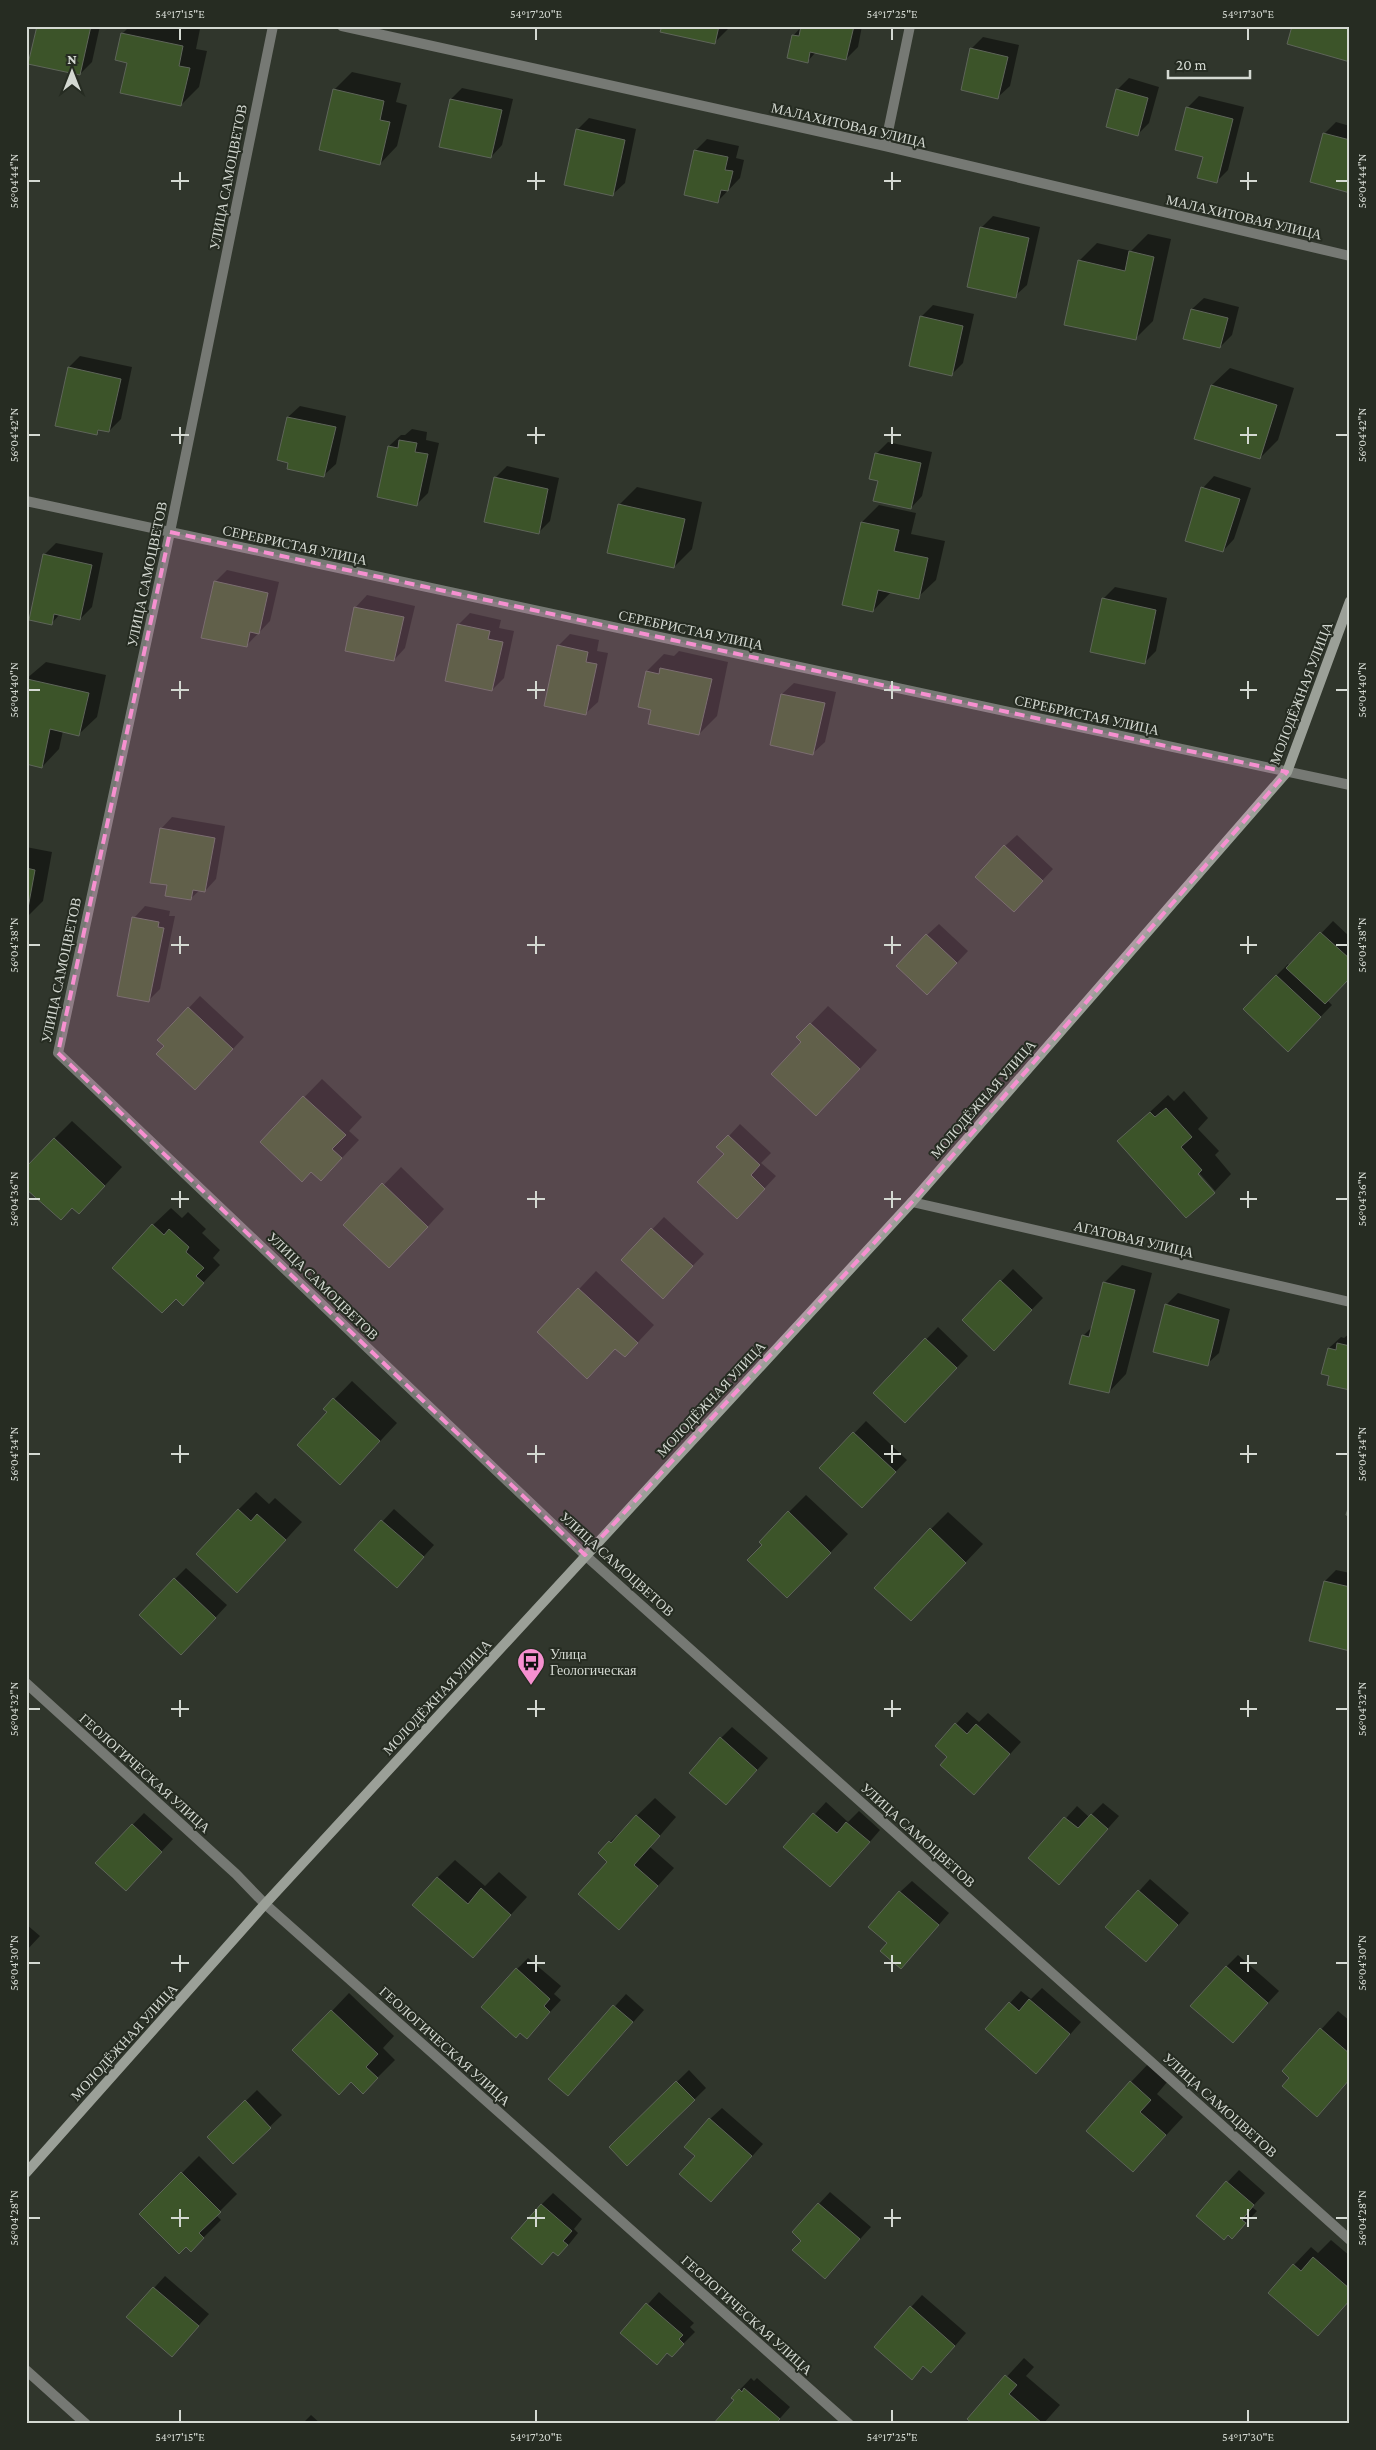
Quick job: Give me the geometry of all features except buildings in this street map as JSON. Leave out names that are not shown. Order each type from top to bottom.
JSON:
[{"type":"street","name":"УЛИЦА САМОЦВЕТОВ","points":[[272,26],[170,532],[58,1053],[585,1555],[1350,2240]]},
{"type":"street","name":"МАЛАХИТОВАЯ УЛИЦА","points":[[342,26],[885,146],[1350,256]]},
{"type":"street","points":[[885,146],[910,26]]},
{"type":"street","name":"СЕРЕБРИСТАЯ УЛИЦА","points":[[26,501],[1350,785]]},
{"type":"street","name":"МОЛОДЁЖНАЯ УЛИЦА","points":[[26,2173],[265,1904],[912,1202],[1287,772],[1350,601]]},
{"type":"street","name":"АГАТОВАЯ УЛИЦА","points":[[912,1202],[1350,1302]]},
{"type":"street","name":"ГЕОЛОГИЧЕСКАЯ УЛИЦА","points":[[26,1683],[236,1874],[265,1904],[849,2424]]},
{"type":"street","points":[[26,2370],[86,2424]]},
{"type":"highlighted area","points":[[170,532],[1287,772],[912,1202],[585,1555],[58,1053]]},
{"type":"place","name":"Улица Геологическая","points":[[531,1686]]}]
